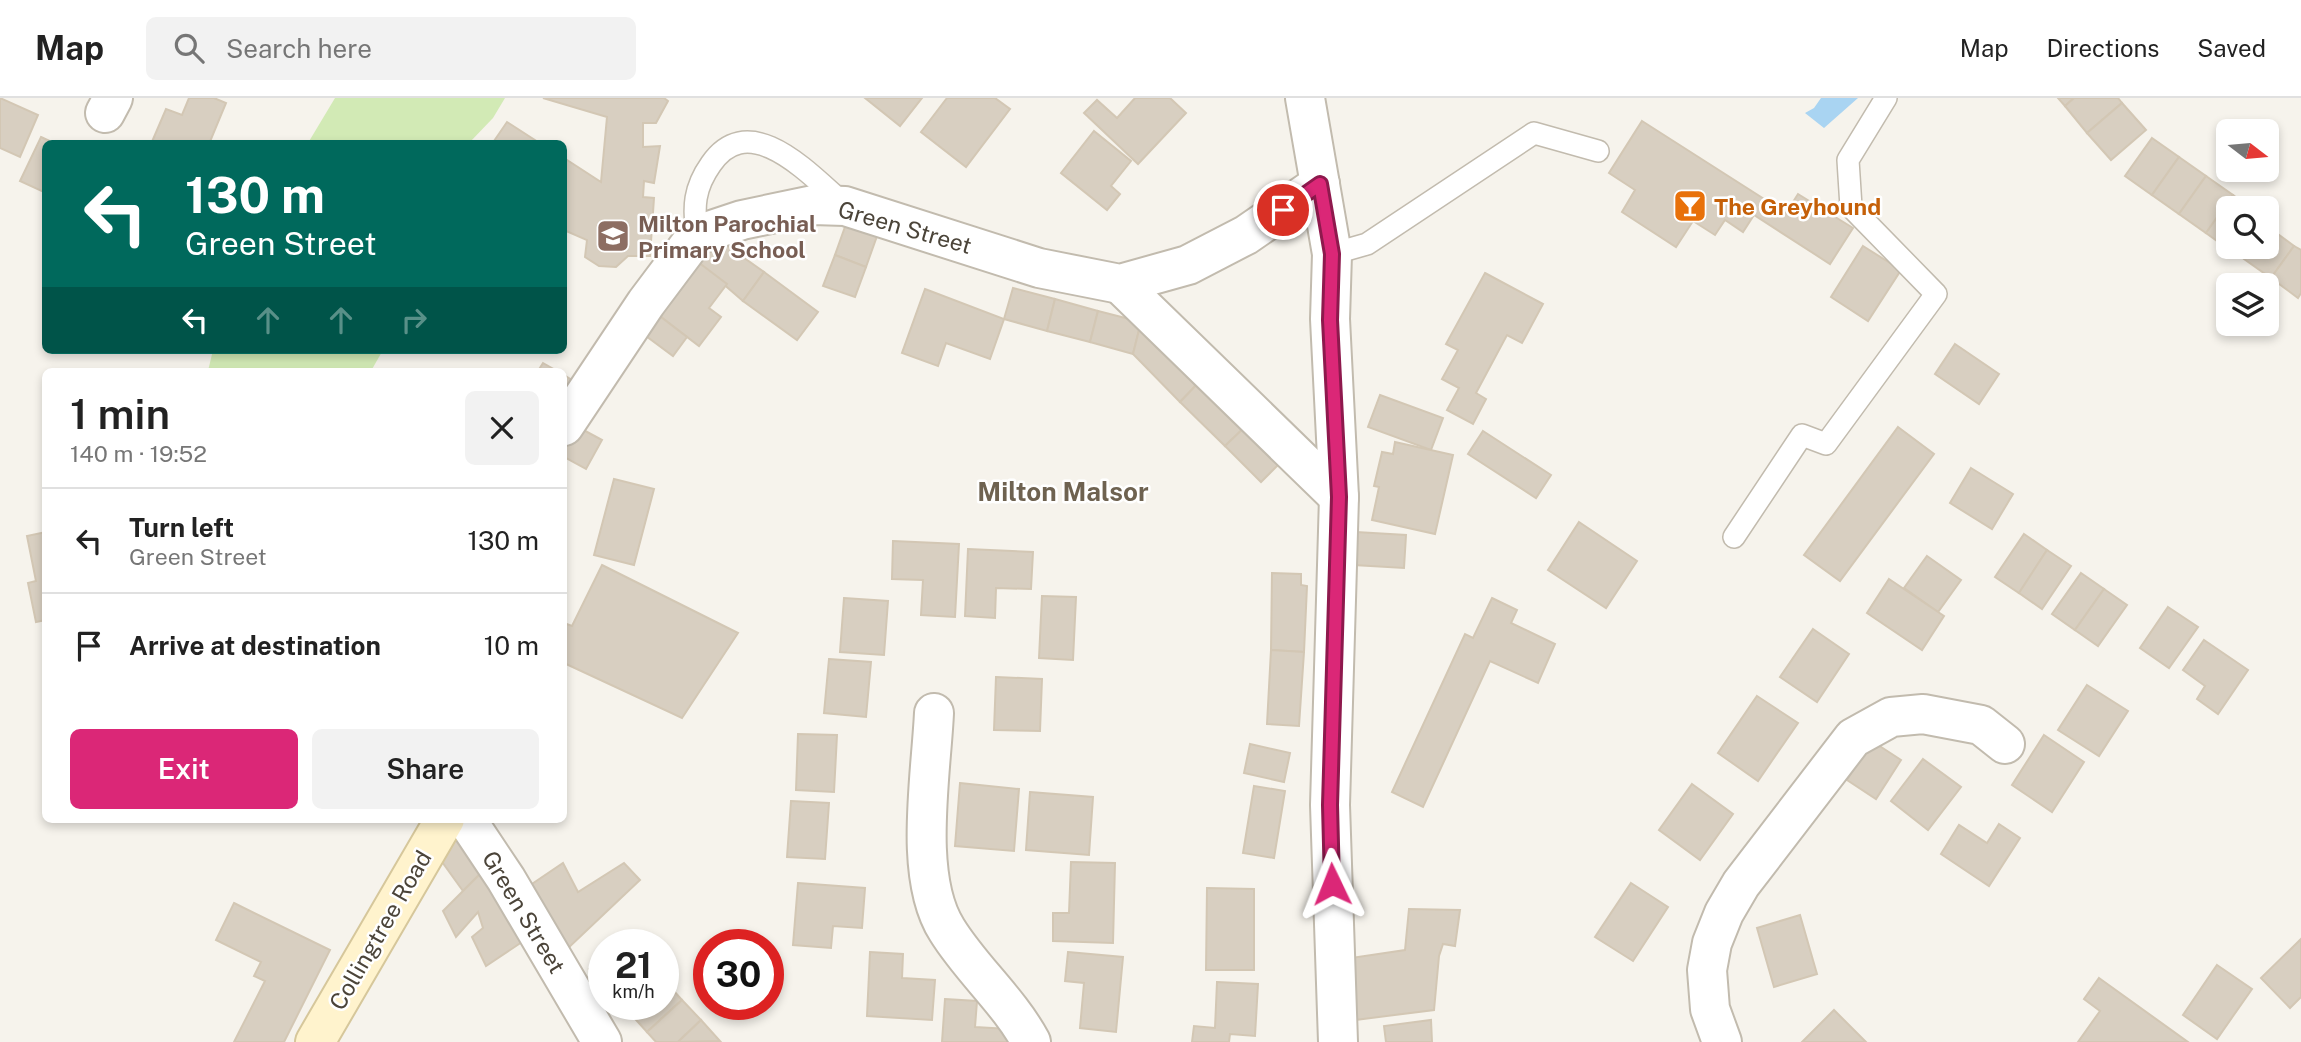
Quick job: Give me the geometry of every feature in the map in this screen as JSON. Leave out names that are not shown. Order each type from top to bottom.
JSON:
[{"type":"street","points":[[1305,98],[1332,254],[1330,320],[1339,497],[1330,805],[1338,1042]]},
{"type":"street","name":"Green Street","points":[[697,235],[742,220],[813,205],[845,206],[1039,268],[1119,284],[1188,265],[1246,235],[1320,184]]},
{"type":"street","points":[[567,422],[646,303],[697,235]]},
{"type":"street","points":[[1119,284],[1339,497]]},
{"type":"street","points":[[934,713],[927,869],[933,906],[947,932],[1031,1042]]},
{"type":"street","points":[[1722,1042],[1710,1009],[1707,970],[1712,943],[1741,884],[1853,738],[1891,717],[1923,714],[1981,725],[2005,744]]},
{"type":"street","name":"Collingtree Road","points":[[314,1042],[443,823]]},
{"type":"street","name":"Green Street","points":[[469,823],[506,878],[602,1042]]},
{"type":"lane","points":[[1734,537],[1802,435],[1826,444],[1936,294],[1852,207],[1848,160],[1886,98]]},
{"type":"lane","points":[[1332,254],[1367,244],[1534,133],[1598,151]]},
{"type":"lane","points":[[697,235],[693,208],[702,177],[724,149],[739,142],[752,141],[782,152],[845,206]]},
{"type":"green space","points":[[335,98],[505,98],[493,118],[472,140],[310,140]]},
{"type":"green space","points":[[212,354],[381,354],[373,368],[209,368]]},
{"type":"water","points":[[1821,98],[1858,98],[1824,128],[1805,113],[1814,108]]},
{"type":"building","points":[[0,98],[38,115],[20,157],[0,148]]},
{"type":"building","points":[[189,98],[214,98],[226,103],[211,140],[153,140],[166,109],[182,115]]},
{"type":"building","points":[[543,98],[664,98],[668,101],[656,123],[643,123],[643,147],[660,146],[654,183],[644,181],[643,197],[654,198],[650,256],[628,256],[616,267],[599,266],[585,257],[587,240],[567,231],[567,160],[601,182],[607,117]]},
{"type":"building","points":[[865,98],[922,98],[900,126]]},
{"type":"building","points":[[947,98],[995,98],[1010,109],[966,167],[921,132]]},
{"type":"building","points":[[1135,98],[1170,98],[1186,113],[1138,164],[1084,113],[1097,100],[1117,118]]},
{"type":"building","points":[[2058,98],[2074,98],[2065,106]]},
{"type":"building","points":[[2074,98],[2118,98],[2122,103],[2087,133],[2065,106]]},
{"type":"building","points":[[2122,103],[2146,130],[2111,160],[2087,133]]},
{"type":"building","points":[[1642,121],[1786,213],[1798,194],[1853,228],[1830,264],[1754,215],[1743,232],[1725,220],[1715,235],[1693,221],[1676,247],[1622,212],[1635,190],[1609,173]]},
{"type":"building","points":[[507,122],[535,140],[495,140]]},
{"type":"building","points":[[1094,131],[1131,161],[1111,186],[1120,194],[1107,210],[1061,173]]},
{"type":"building","points":[[41,137],[47,140],[42,140],[42,191],[20,181]]},
{"type":"building","points":[[2152,138],[2179,157],[2152,195],[2125,176]]},
{"type":"building","points":[[2179,157],[2206,176],[2179,214],[2152,195]]},
{"type":"building","points":[[2206,176],[2233,195],[2216,196],[2216,219],[2206,233],[2179,214]]},
{"type":"building","points":[[2216,219],[2216,240],[2206,233]]},
{"type":"building","points":[[846,224],[877,236],[866,267],[835,255]]},
{"type":"building","points":[[2279,235],[2294,246],[2275,273],[2264,273],[2244,259],[2279,259]]},
{"type":"building","points":[[716,238],[764,272],[743,301],[698,262]]},
{"type":"building","points":[[1863,246],[1901,270],[1868,321],[1831,297]]},
{"type":"building","points":[[2294,246],[2301,250],[2301,293],[2298,298],[2279,284],[2279,273],[2275,273]]},
{"type":"building","points":[[835,255],[866,267],[855,297],[823,286]]},
{"type":"building","points":[[698,262],[727,284],[709,308],[721,317],[699,346],[657,314]]},
{"type":"building","points":[[764,272],[818,312],[797,340],[743,301]]},
{"type":"building","points":[[1485,273],[1543,304],[1522,343],[1507,335],[1476,393],[1486,399],[1473,424],[1447,410],[1459,388],[1442,379],[1458,350],[1446,344]]},
{"type":"building","points":[[1013,288],[1055,299],[1047,331],[1004,319]]},
{"type":"building","points":[[925,289],[1004,319],[990,359],[946,343],[938,366],[902,353]]},
{"type":"building","points":[[1055,299],[1098,311],[1090,342],[1047,331]]},
{"type":"building","points":[[1098,311],[1141,322],[1133,354],[1090,342]]},
{"type":"building","points":[[657,314],[687,337],[673,356],[642,333]]},
{"type":"building","points":[[1141,322],[1203,378],[1180,402],[1133,354]]},
{"type":"building","points":[[1955,344],[1999,374],[1979,404],[1935,374]]},
{"type":"building","points":[[1203,378],[1248,424],[1225,446],[1180,402]]},
{"type":"building","points":[[1380,395],[1443,418],[1431,450],[1368,427]]},
{"type":"building","points":[[1248,424],[1283,460],[1261,482],[1225,446]]},
{"type":"building","points":[[576,426],[602,440],[586,469],[567,459],[567,444]]},
{"type":"building","points":[[1898,427],[1934,454],[1840,581],[1804,555]]},
{"type":"building","points":[[1483,431],[1551,475],[1536,498],[1468,454]]},
{"type":"building","points":[[1395,442],[1453,455],[1435,534],[1372,520],[1379,487],[1374,486],[1382,452],[1393,454]]},
{"type":"building","points":[[1971,468],[2013,494],[1992,529],[1950,503]]},
{"type":"building","points":[[614,479],[654,489],[634,565],[594,555]]},
{"type":"building","points":[[1579,522],[1637,561],[1606,608],[1548,570]]},
{"type":"building","points":[[1356,532],[1406,535],[1404,568],[1354,565]]},
{"type":"building","points":[[42,533],[42,621],[36,622],[28,583],[36,581],[27,536]]},
{"type":"building","points":[[2024,534],[2047,550],[2019,593],[1995,577]]},
{"type":"building","points":[[893,541],[959,544],[955,617],[921,615],[923,580],[892,579]]},
{"type":"building","points":[[968,549],[1033,552],[1031,589],[996,588],[995,618],[965,616]]},
{"type":"building","points":[[2047,550],[2071,566],[2042,609],[2019,593]]},
{"type":"building","points":[[1927,556],[1961,580],[1938,612],[1904,588]]},
{"type":"building","points":[[602,565],[738,633],[682,718],[567,664],[567,624],[572,626]]},
{"type":"building","points":[[1272,573],[1301,574],[1301,585],[1307,586],[1304,652],[1271,650]]},
{"type":"building","points":[[2081,573],[2104,589],[2075,630],[2052,614]]},
{"type":"building","points":[[1889,579],[1944,616],[1922,650],[1867,613]]},
{"type":"building","points":[[2104,589],[2127,605],[2098,646],[2075,630]]},
{"type":"building","points":[[1042,596],[1076,597],[1073,660],[1039,658]]},
{"type":"building","points":[[844,598],[888,601],[884,655],[840,652]]},
{"type":"building","points":[[1492,598],[1517,610],[1511,623],[1555,644],[1538,683],[1490,661],[1423,807],[1392,792],[1465,634],[1473,638]]},
{"type":"building","points":[[2168,607],[2198,627],[2169,668],[2140,648]]},
{"type":"building","points":[[1813,629],[1849,654],[1817,702],[1780,677]]},
{"type":"building","points":[[2204,640],[2248,670],[2218,714],[2197,699],[2205,686],[2183,670]]},
{"type":"building","points":[[1271,650],[1304,652],[1299,726],[1267,724]]},
{"type":"building","points":[[829,659],[871,662],[866,717],[824,713]]},
{"type":"building","points":[[996,677],[1042,679],[1040,731],[994,730]]},
{"type":"building","points":[[2087,685],[2128,711],[2099,756],[2058,730]]},
{"type":"building","points":[[1757,696],[1798,723],[1758,781],[1718,753]]},
{"type":"building","points":[[798,734],[837,735],[834,792],[796,790]]},
{"type":"building","points":[[2044,735],[2084,762],[2052,812],[2012,785]]},
{"type":"building","points":[[1872,741],[1901,760],[1876,799],[1847,780]]},
{"type":"building","points":[[1250,744],[1290,753],[1284,782],[1244,773]]},
{"type":"building","points":[[1923,759],[1961,787],[1928,830],[1891,801]]},
{"type":"building","points":[[960,783],[1019,789],[1014,851],[955,846]]},
{"type":"building","points":[[1692,784],[1733,814],[1700,860],[1659,830]]},
{"type":"building","points":[[1254,786],[1285,791],[1274,858],[1243,853]]},
{"type":"building","points":[[1030,792],[1093,797],[1089,855],[1026,850]]},
{"type":"building","points":[[791,801],[829,803],[825,859],[787,857]]},
{"type":"building","points":[[1999,824],[2020,838],[1989,886],[1941,854],[1959,825],[1987,843]]},
{"type":"building","points":[[455,829],[483,871],[463,891],[435,852]]},
{"type":"building","points":[[1071,862],[1115,863],[1113,943],[1053,941],[1053,913],[1069,913]]},
{"type":"building","points":[[563,863],[578,892],[624,863],[640,880],[564,952],[526,888]]},
{"type":"building","points":[[483,871],[522,942],[486,966],[472,937],[483,928],[478,912],[456,937],[443,911]]},
{"type":"building","points":[[798,883],[865,888],[862,928],[833,926],[831,948],[793,945]]},
{"type":"building","points":[[1631,883],[1668,907],[1633,961],[1595,937]]},
{"type":"building","points":[[1207,888],[1254,889],[1254,970],[1206,970]]},
{"type":"building","points":[[234,903],[330,950],[284,1042],[234,1042],[265,981],[254,976],[261,962],[216,940]]},
{"type":"building","points":[[1409,909],[1460,910],[1455,946],[1443,944],[1439,956],[1434,1010],[1347,1021],[1344,959],[1405,950]]},
{"type":"building","points":[[1800,915],[1817,974],[1774,987],[1757,928]]},
{"type":"building","points":[[2301,939],[2301,997],[2290,1008],[2261,978]]},
{"type":"building","points":[[870,952],[903,954],[902,978],[935,980],[932,1020],[867,1016]]},
{"type":"building","points":[[1068,952],[1123,957],[1116,1032],[1080,1028],[1084,983],[1065,981]]},
{"type":"building","points":[[2217,965],[2252,989],[2217,1039],[2183,1015]]},
{"type":"building","points":[[2099,978],[2188,1042],[2078,1042],[2100,1011],[2084,999]]},
{"type":"building","points":[[1217,982],[1258,984],[1255,1036],[1230,1034],[1229,1042],[1192,1042],[1194,1026],[1215,1028]]},
{"type":"building","points":[[945,999],[977,1001],[975,1027],[1008,1029],[1007,1042],[942,1042]]},
{"type":"building","points":[[682,1000],[693,1012],[693,1020],[701,1020],[678,1042],[656,1042],[647,1032],[660,1020],[679,1020],[679,1003]]},
{"type":"building","points":[[1834,1010],[1866,1042],[1802,1042]]},
{"type":"building","points":[[636,1020],[660,1020],[647,1032]]},
{"type":"building","points":[[701,1020],[720,1041],[678,1042]]},
{"type":"building","points":[[1431,1020],[1432,1042],[1386,1042],[1384,1026]]},
{"type":"place","name":"The Greyhound","points":[[1690,206]]},
{"type":"place","name":"Milton Parochial Primary School","points":[[613,236]]},
{"type":"district","name":"Milton Malsor","points":[[1063,491]]},
{"type":"route","points":[[1283,210],[1320,184],[1332,254],[1330,320],[1339,497],[1330,805],[1332,884]]}]
